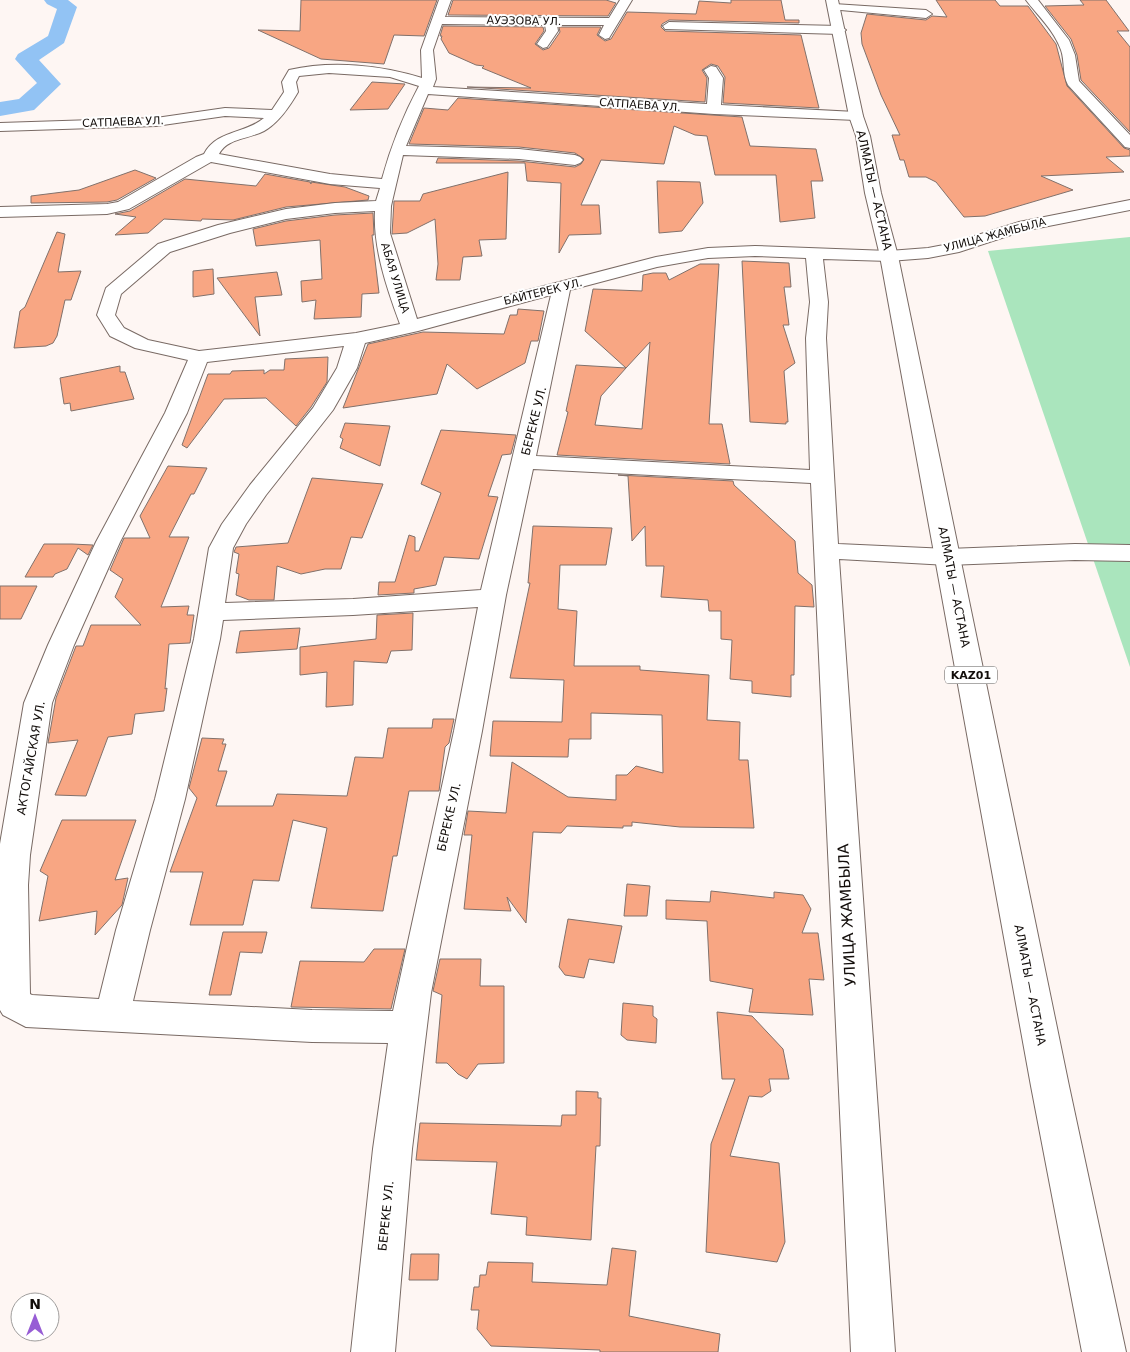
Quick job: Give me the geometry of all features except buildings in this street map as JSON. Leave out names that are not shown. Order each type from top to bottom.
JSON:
[{"type":"main road","points":[[427,83],[427,50],[445,0]]},
{"type":"main road","points":[[605,35],[611,22],[620,12],[626,0]]},
{"type":"main road","points":[[1032,0],[1064,42],[1069,56],[1069,71],[1073,82],[1130,144]]},
{"type":"main road","points":[[669,26],[835,12],[926,14]]},
{"type":"main road","name":"АЛМАТЫ — АСТАНА","points":[[835,12],[873,193],[889,256],[1050,1086],[1104,1352]]},
{"type":"main road","name":"АУЭЗОВА УЛ.","points":[[438,20],[611,22]]},
{"type":"main road","points":[[543,44],[552,31],[551,22]]},
{"type":"main road","points":[[711,70],[716,78],[714,110]]},
{"type":"main road","name":"САТПАЕВА УЛ.","points":[[210,157],[213,149],[222,140],[260,127],[287,101],[291,92],[288,82],[294,73],[312,71],[393,73],[427,83],[714,110],[856,116]]},
{"type":"main road","name":"АБАЯ УЛИЦА","points":[[411,327],[403,307],[382,233],[383,206],[397,150],[427,83]]},
{"type":"main road","name":"САТПАЕВА УЛ.","points":[[0,127],[156,122],[225,112],[274,114]]},
{"type":"main road","points":[[397,150],[519,154],[575,160]]},
{"type":"main road","points":[[0,212],[107,209],[123,206],[201,160],[210,157],[330,179],[388,184]]},
{"type":"main road","name":"УЛИЦА ЖАМБЫЛА","points":[[889,256],[953,248],[1019,227],[1130,205]]},
{"type":"main road","name":"БАЙТЕРЕК УЛ.","points":[[383,206],[335,208],[286,214],[207,234],[164,248],[112,292],[106,314],[117,332],[142,344],[199,357],[356,339],[411,327],[656,262],[708,253],[755,252],[889,256]]},
{"type":"main road","name":"УЛИЦА ЖАМБЫЛА","points":[[814,254],[819,302],[816,338],[826,552],[873,1352]]},
{"type":"main road","name":"БЕРЕКЕ УЛ.","points":[[373,1352],[388,1194],[408,1027],[432,892],[464,751],[492,598],[547,366],[562,287]]},
{"type":"main road","points":[[112,1016],[133,930],[170,799],[212,612],[217,565],[221,548],[234,524],[258,490],[322,410],[347,368],[356,339]]},
{"type":"main road","name":"АКТОГАЙСКАЯ УЛ.","points":[[199,357],[176,413],[108,542],[61,644],[38,703],[14,855],[12,885],[12,994],[15,1004],[13,1016],[112,1016],[312,1026],[408,1027]]},
{"type":"main road","points":[[523,462],[822,477]]},
{"type":"main road","points":[[826,552],[948,557],[1075,552],[1130,553]]},
{"type":"main road","points":[[212,612],[353,607],[492,598]]},
{"type":"green space","points":[[1130,237],[1130,667],[988,251]]},
{"type":"waterway","points":[[0,109],[26,105],[50,84],[26,59],[57,39],[67,7],[54,0]]}]
